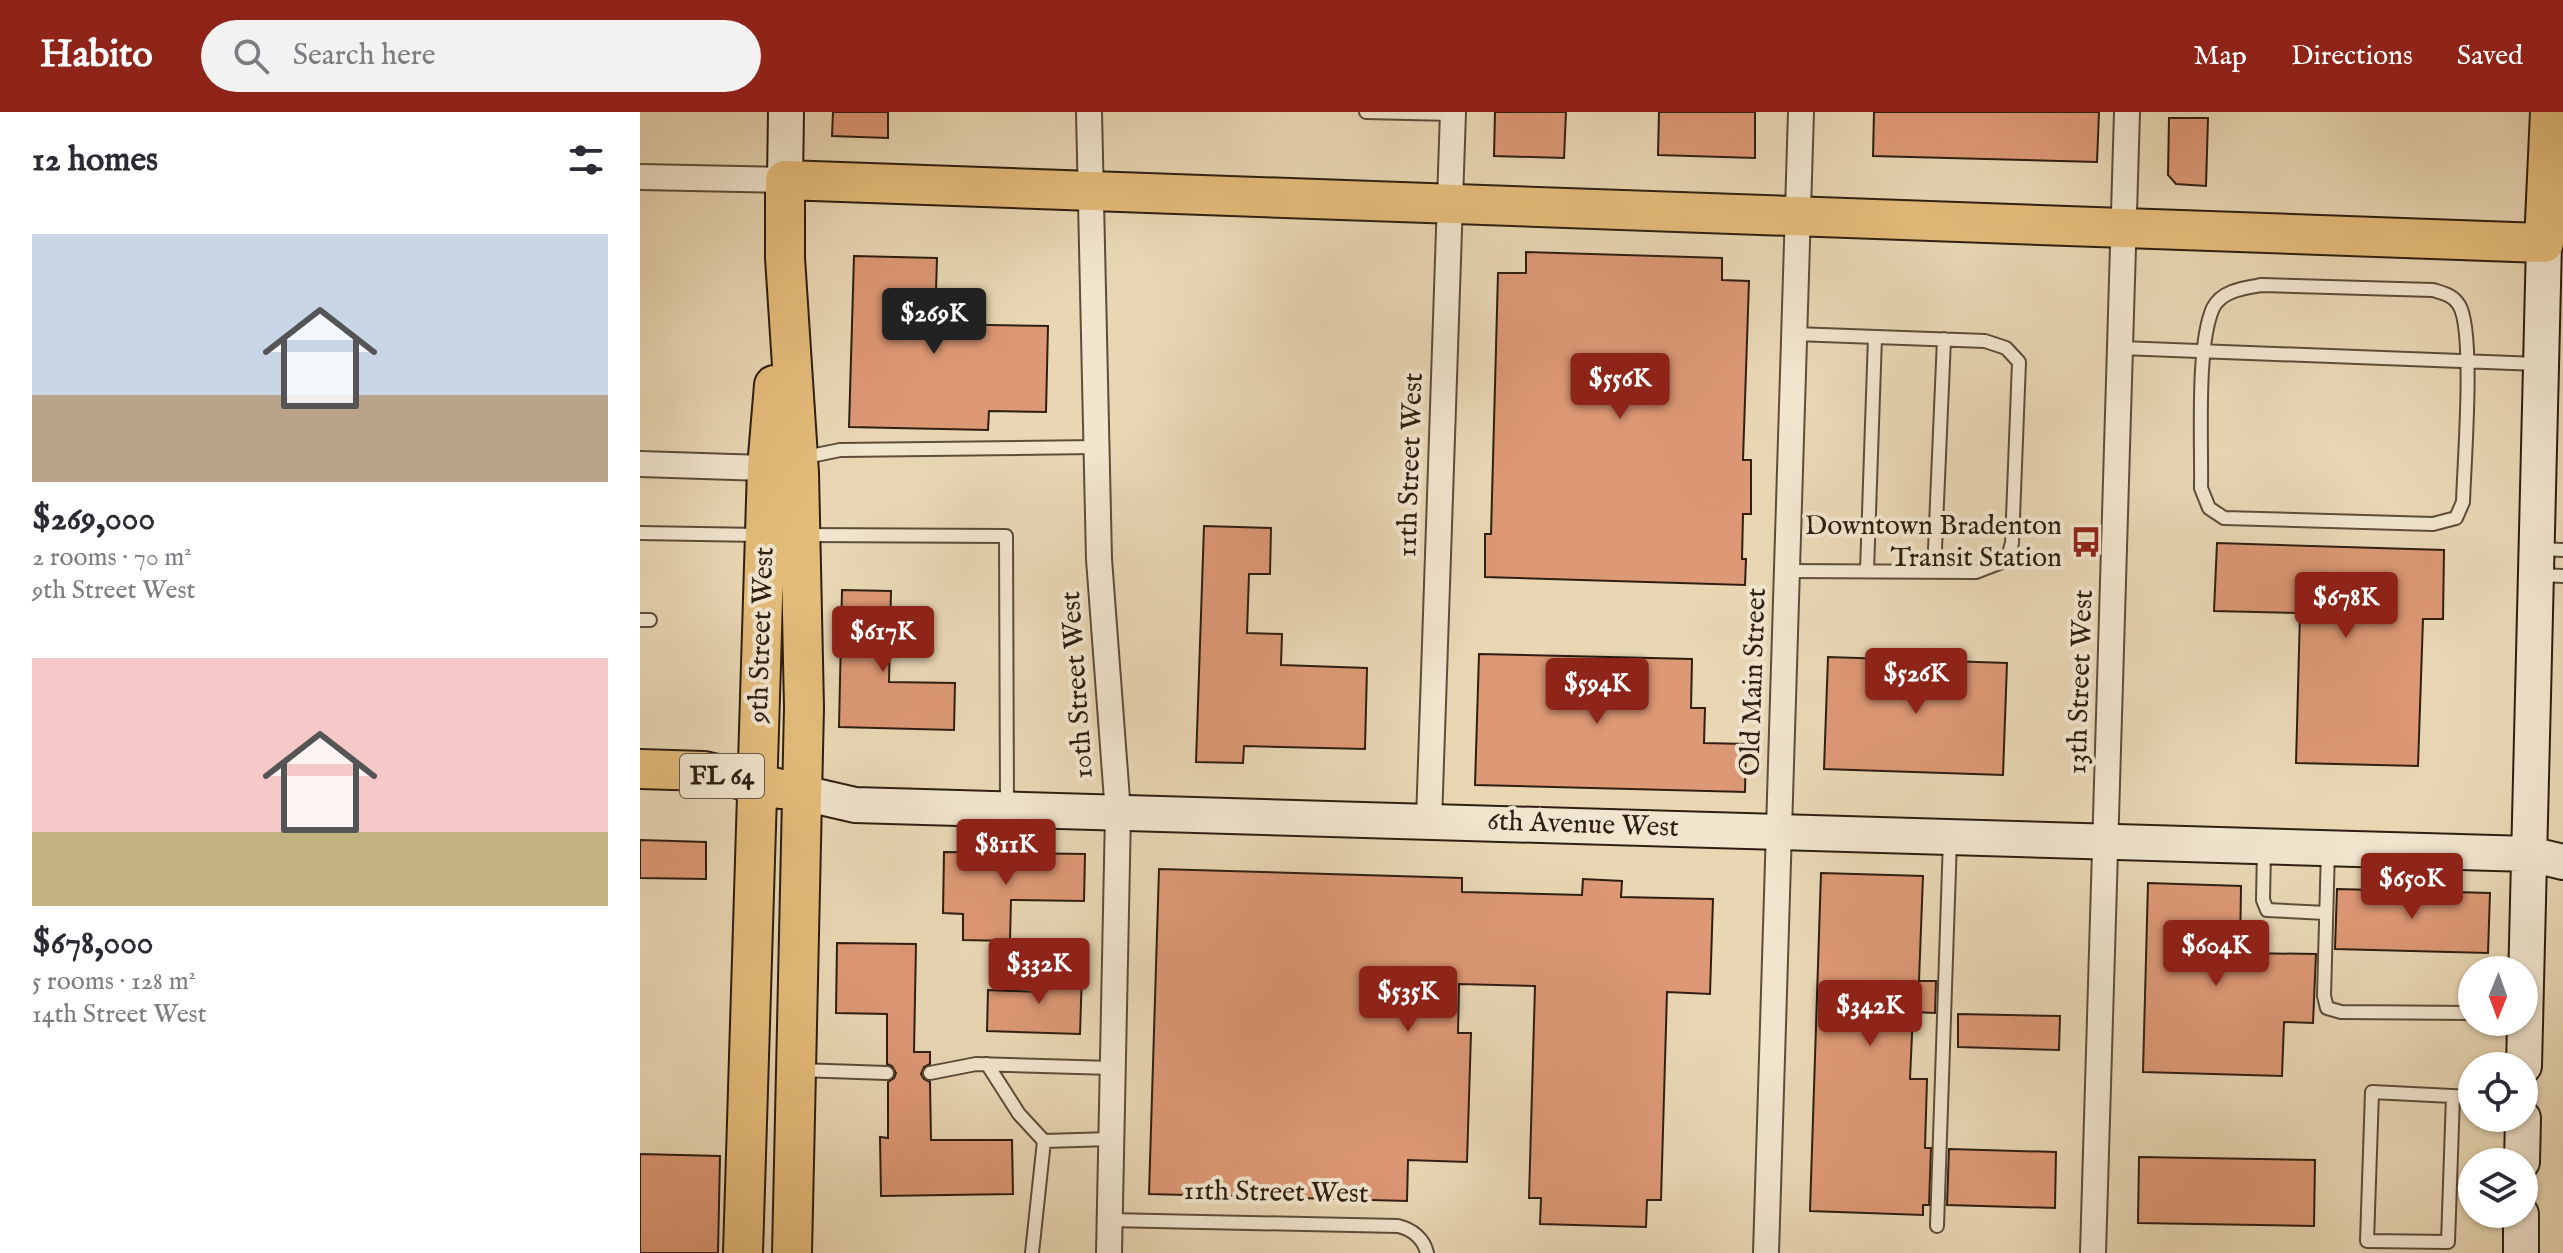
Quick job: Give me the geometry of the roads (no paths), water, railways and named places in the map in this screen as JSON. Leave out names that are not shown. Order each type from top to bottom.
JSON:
[{"type":"main road","name":"9th Street West","points":[[786,112],[783,535],[803,793],[792,1253]]},
{"type":"main road","points":[[2526,956],[2529,854],[2550,562],[2541,364],[2553,243],[2550,112]]},
{"type":"main road","points":[[785,180],[2553,243]]},
{"type":"main road","name":"9th Street West","points":[[743,1253],[756,784],[783,535]]},
{"type":"main road","name":"6th Avenue West","points":[[640,769],[704,771],[855,805],[2328,847],[2529,854],[2563,862]]},
{"type":"main road","points":[[2521,1228],[2521,1253]]},
{"type":"street","name":"10th Street West","points":[[1089,112],[1099,559],[1118,813],[1109,1253]]},
{"type":"street","name":"Old Main Street","points":[[1766,1253],[1801,112]]},
{"type":"street","name":"13th Street West","points":[[2093,1253],[2127,112]]},
{"type":"street","name":"11th Street West","points":[[1429,821],[1452,113]]},
{"type":"street","points":[[640,177],[785,180]]},
{"type":"street","points":[[640,464],[782,463]]},
{"type":"street","name":"6th Avenue West","points":[[2529,854],[2563,851]]},
{"type":"lane","points":[[1366,112],[1452,113]]},
{"type":"lane","points":[[2262,285],[2433,290],[2447,294],[2458,303],[2465,320],[2467,361],[2463,502],[2456,518],[2433,524],[2224,518],[2209,508],[2201,488],[2204,351],[2214,307],[2236,289],[2262,285]]},
{"type":"lane","points":[[1787,571],[1976,572],[2007,560],[2012,543],[2019,389],[2019,362],[2006,348],[1985,341],[1795,334]]},
{"type":"lane","points":[[1867,571],[1875,337]]},
{"type":"lane","points":[[1934,572],[1944,339]]},
{"type":"lane","points":[[2121,348],[2541,364]]},
{"type":"lane","points":[[782,463],[840,450],[1095,447]]},
{"type":"lane","points":[[640,533],[1006,536],[1007,809]]},
{"type":"lane","points":[[1937,1226],[1950,835]]},
{"type":"lane","points":[[2264,845],[2263,900],[2267,910],[2326,913]]},
{"type":"lane","points":[[2328,847],[2324,996],[2327,1008],[2341,1012],[2458,1013]]},
{"type":"lane","points":[[930,1073],[987,1064],[1112,1068]]},
{"type":"lane","points":[[987,1064],[1019,1114],[1044,1141],[1111,1139]]},
{"type":"lane","points":[[797,1070],[887,1073]]},
{"type":"lane","points":[[2453,1096],[2448,1242],[2367,1241],[2372,1092],[2453,1096],[2458,1096]]},
{"type":"lane","points":[[1032,1253],[1044,1141]]},
{"type":"lane","name":"11th Street West","points":[[1109,1220],[1398,1226],[1422,1240],[1427,1253]]},
{"type":"place","name":"Downtown Bradenton Transit Station","points":[[2086,542]]}]
